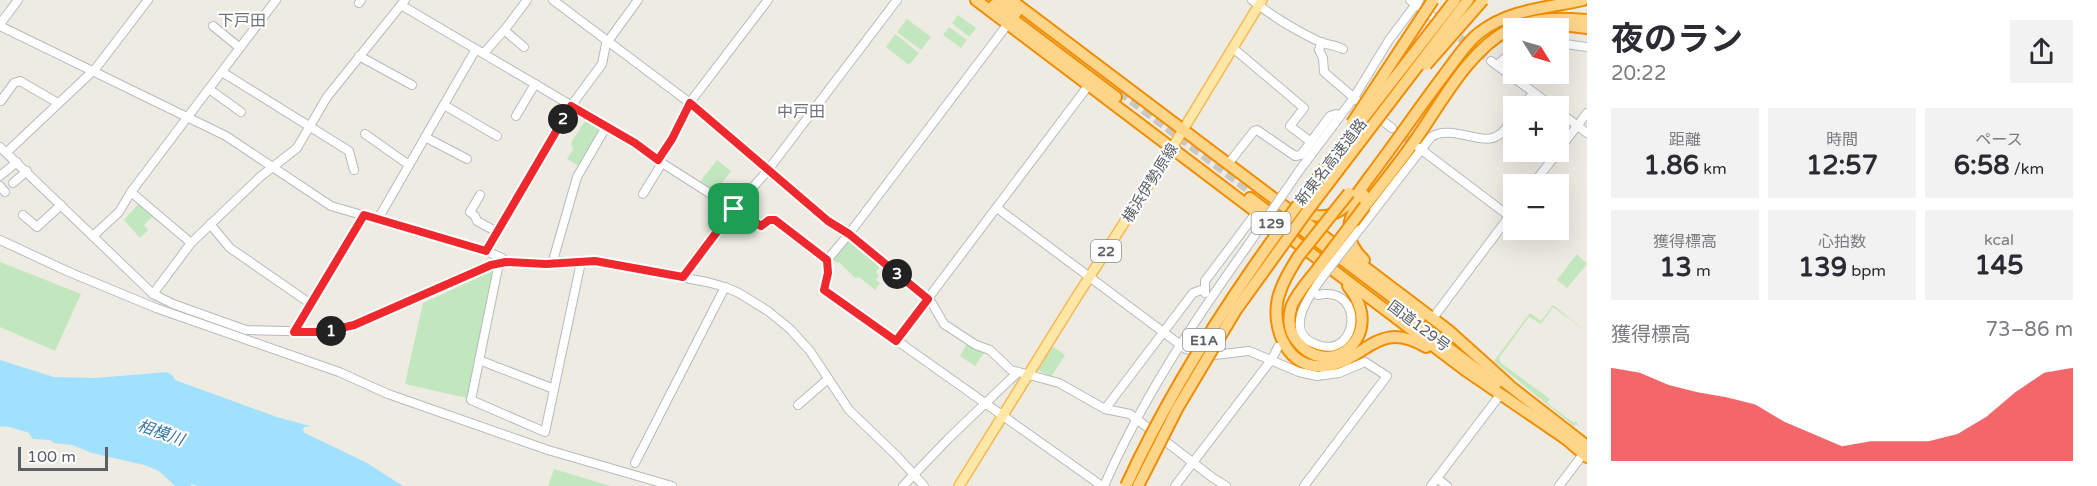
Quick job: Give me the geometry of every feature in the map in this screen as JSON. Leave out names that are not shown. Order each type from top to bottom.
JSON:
[{"type":"highway","name":"129","points":[[976,0],[1256,213],[1322,270],[1569,441]]},
{"type":"highway","points":[[987,0],[1118,94],[999,0]]},
{"type":"highway","name":"129","points":[[1011,0],[1024,4],[1228,164],[1433,318],[1508,384]]},
{"type":"highway","points":[[1303,207],[1432,0]]},
{"type":"highway","name":"新東名高速道路","points":[[1138,486],[1177,410],[1217,340],[1303,207],[1455,0]]},
{"type":"highway","name":"新東名高速道路","points":[[1126,486],[1162,413],[1247,275],[1468,0]]},
{"type":"highway","points":[[1303,207],[1344,168],[1409,85],[1483,0]]},
{"type":"highway","points":[[1270,194],[1300,212],[1310,215],[1326,215],[1340,210],[1354,198],[1465,47],[1480,32],[1510,16],[1534,8],[1583,0]]},
{"type":"highway","points":[[1534,8],[1587,7]]},
{"type":"highway","points":[[1569,19],[1587,20]]},
{"type":"highway","points":[[1569,26],[1587,28]]},
{"type":"highway","points":[[1322,270],[1350,288],[1362,309],[1363,322],[1360,333],[1350,348],[1331,356],[1322,357],[1304,349],[1292,335],[1289,325],[1293,304],[1322,270],[1365,206],[1434,112],[1484,48],[1503,34]]},
{"type":"highway","points":[[1423,103],[1402,125],[1298,257],[1282,287],[1277,310],[1279,333],[1289,352],[1298,359],[1316,366],[1326,366],[1345,359],[1380,339],[1394,336],[1418,342],[1465,370]]},
{"type":"highway","points":[[1399,292],[1357,254],[1351,244],[1349,234],[1350,219],[1359,201],[1411,133],[1434,112]]},
{"type":"highway","name":"国道129号","points":[[1252,195],[1508,384],[1586,452],[1569,441],[1252,195]]},
{"type":"main road","name":"横浜伊勢原線","points":[[959,486],[1172,148],[1233,48],[1257,2]]},
{"type":"street","points":[[18,0],[0,25],[236,141],[331,206],[486,251],[502,258],[471,400],[545,432],[581,262]]},
{"type":"street","points":[[148,0],[94,70],[3,149],[153,294],[215,320],[246,330],[324,332],[354,325],[502,262],[552,264],[595,261],[725,287],[780,320],[804,344],[849,411],[924,486]]},
{"type":"street","points":[[93,236],[119,212],[131,192],[276,0]]},
{"type":"street","points":[[484,54],[527,0]]},
{"type":"street","points":[[553,0],[690,103],[828,221],[849,234],[928,299],[944,324],[976,345],[990,350],[1008,367],[1018,372],[1029,373],[1059,383],[1105,409],[1130,414],[1226,486]]},
{"type":"street","points":[[486,251],[571,106],[602,64],[604,47],[638,0]]},
{"type":"street","points":[[643,194],[690,103],[768,0]]},
{"type":"street","points":[[683,277],[734,209],[768,170],[890,4],[897,0]]},
{"type":"street","points":[[1007,25],[827,260],[828,273],[824,290],[1103,486],[1136,418],[1179,345],[1299,171],[1353,99],[1415,1],[1460,38]]},
{"type":"street","points":[[1257,2],[1322,42],[1342,49]]},
{"type":"street","points":[[153,294],[190,243],[260,177],[297,148],[327,97],[403,3],[484,54],[635,143],[761,226],[769,220],[775,220],[827,260]]},
{"type":"street","points":[[217,27],[240,48]]},
{"type":"street","points":[[504,30],[524,47]]},
{"type":"street","points":[[1322,42],[1319,50],[1323,58],[1324,72],[1353,99],[1392,128]]},
{"type":"street","points":[[1569,45],[1587,47]]},
{"type":"street","points":[[1233,48],[1304,108],[1290,126],[1311,142]]},
{"type":"street","points":[[378,219],[476,49]]},
{"type":"street","points":[[359,56],[411,85]]},
{"type":"street","points":[[1503,57],[1494,63],[1503,70]]},
{"type":"street","points":[[222,72],[349,151],[354,170]]},
{"type":"street","points":[[1,101],[14,83],[20,81],[58,103]]},
{"type":"street","points":[[519,114],[535,84]]},
{"type":"street","points":[[1521,84],[1537,96]]},
{"type":"street","points":[[896,341],[1088,86]]},
{"type":"street","points":[[209,89],[236,111]]},
{"type":"street","points":[[444,105],[494,133]]},
{"type":"street","points":[[1569,137],[1587,113]]},
{"type":"street","points":[[1228,164],[1257,130],[1296,156],[1301,155],[1332,114],[1340,116]]},
{"type":"street","points":[[1569,119],[1587,133]]},
{"type":"street","points":[[552,264],[577,177],[606,127]]},
{"type":"street","points":[[1318,295],[1329,294],[1339,297],[1347,304],[1351,313],[1352,324],[1349,333],[1334,345],[1321,346],[1312,342],[1304,335],[1300,322],[1300,314],[1305,302],[1322,270],[1359,230],[1419,149],[1431,137],[1442,132],[1491,139],[1497,137],[1503,130]]},
{"type":"street","points":[[365,134],[409,165]]},
{"type":"street","points":[[425,137],[467,159]]},
{"type":"street","points":[[1419,149],[1503,207]]},
{"type":"street","points":[[0,176],[17,162]]},
{"type":"street","points":[[1541,174],[1550,162]]},
{"type":"street","points":[[13,183],[27,171]]},
{"type":"street","points":[[131,192],[190,243]]},
{"type":"street","points":[[480,195],[468,211],[475,216],[477,221],[497,232]]},
{"type":"street","points":[[23,215],[37,227],[62,205]]},
{"type":"street","points":[[997,208],[1179,345],[1202,354],[1249,351],[1272,358],[1299,372],[1317,376],[1339,373],[1365,362],[1387,376],[1304,486]]},
{"type":"street","points":[[1210,298],[1204,289],[1205,281],[1256,213]]},
{"type":"street","points":[[294,332],[364,215]]},
{"type":"street","points":[[210,224],[230,248],[311,304]]},
{"type":"street","points":[[1433,318],[1503,224]]},
{"type":"street","points":[[0,240],[69,273],[156,308],[345,374],[388,394],[497,433],[672,486]]},
{"type":"street","points":[[635,463],[725,287]]},
{"type":"street","points":[[1105,409],[1193,293],[1204,289]]},
{"type":"street","points":[[266,331],[268,344],[272,347]]},
{"type":"street","points":[[1175,486],[1278,347]]},
{"type":"street","points":[[479,360],[554,389]]},
{"type":"street","points":[[903,486],[1018,372]]},
{"type":"street","points":[[801,401],[828,378]]},
{"type":"street","points":[[1431,486],[1500,395]]},
{"type":"street","points":[[1559,486],[1586,452]]},
{"type":"street","points":[[1437,478],[1447,486]]},
{"type":"green space","points":[[958,15],[976,28],[969,37],[952,23]]},
{"type":"green space","points":[[907,19],[931,37],[921,50],[897,32]]},
{"type":"green space","points":[[949,27],[967,40],[961,48],[943,35]]},
{"type":"green space","points":[[895,34],[919,53],[909,65],[886,47]]},
{"type":"green space","points":[[587,118],[603,128],[579,166],[567,159],[574,148],[571,146],[572,141]]},
{"type":"green space","points":[[717,160],[731,171],[714,194],[698,184]]},
{"type":"green space","points":[[140,202],[159,219],[157,221],[152,217],[144,225],[148,230],[140,238],[124,220]]},
{"type":"green space","points":[[847,239],[880,266],[876,272],[879,275],[876,280],[880,283],[875,290],[859,277],[855,278],[839,262],[831,258]]},
{"type":"green space","points":[[1577,254],[1587,264],[1567,288],[1557,280]]},
{"type":"green space","points":[[0,262],[81,294],[55,351],[0,327]]},
{"type":"green space","points":[[492,271],[495,272],[471,399],[405,384],[423,303]]},
{"type":"green space","points":[[1553,305],[1587,332],[1553,307],[1541,324],[1529,317],[1499,358],[1501,363],[1550,399],[1547,403],[1574,423],[1576,421],[1579,426],[1576,424],[1574,426],[1494,361],[1530,313],[1541,321]]},
{"type":"green space","points":[[967,343],[975,349],[985,351],[975,366],[960,356]]},
{"type":"green space","points":[[1052,346],[1065,355],[1051,377],[1038,370]]},
{"type":"green space","points":[[554,469],[610,486],[548,486]]},
{"type":"water","name":"相模川","points":[[0,360],[54,377],[96,378],[167,372],[175,380],[277,417],[310,426],[304,427],[305,433],[367,463],[403,486],[197,486],[192,484],[191,486],[175,486],[159,471],[144,465],[92,453],[72,445],[33,439],[28,432],[0,427]]},
{"type":"tunnel","points":[[1460,38],[1491,61]]},
{"type":"tunnel","points":[[1120,91],[1254,193]]},
{"type":"tunnel","points":[[1392,128],[1416,146]]},
{"type":"tunnel","points":[[1281,342],[1296,313],[1305,305]]},
{"type":"district","name":"下戸田","points":[[242,20]]},
{"type":"district","name":"中戸田","points":[[801,111]]},
{"type":"route","points":[[690,103],[828,221],[849,234],[928,299],[896,341],[824,290],[828,273],[827,260],[775,220],[769,220],[761,226],[734,209],[683,277],[595,261],[546,264],[506,262],[491,265],[343,329],[324,332],[294,332],[364,215],[486,251],[571,106],[635,143],[658,160],[672,139],[690,103]]}]
